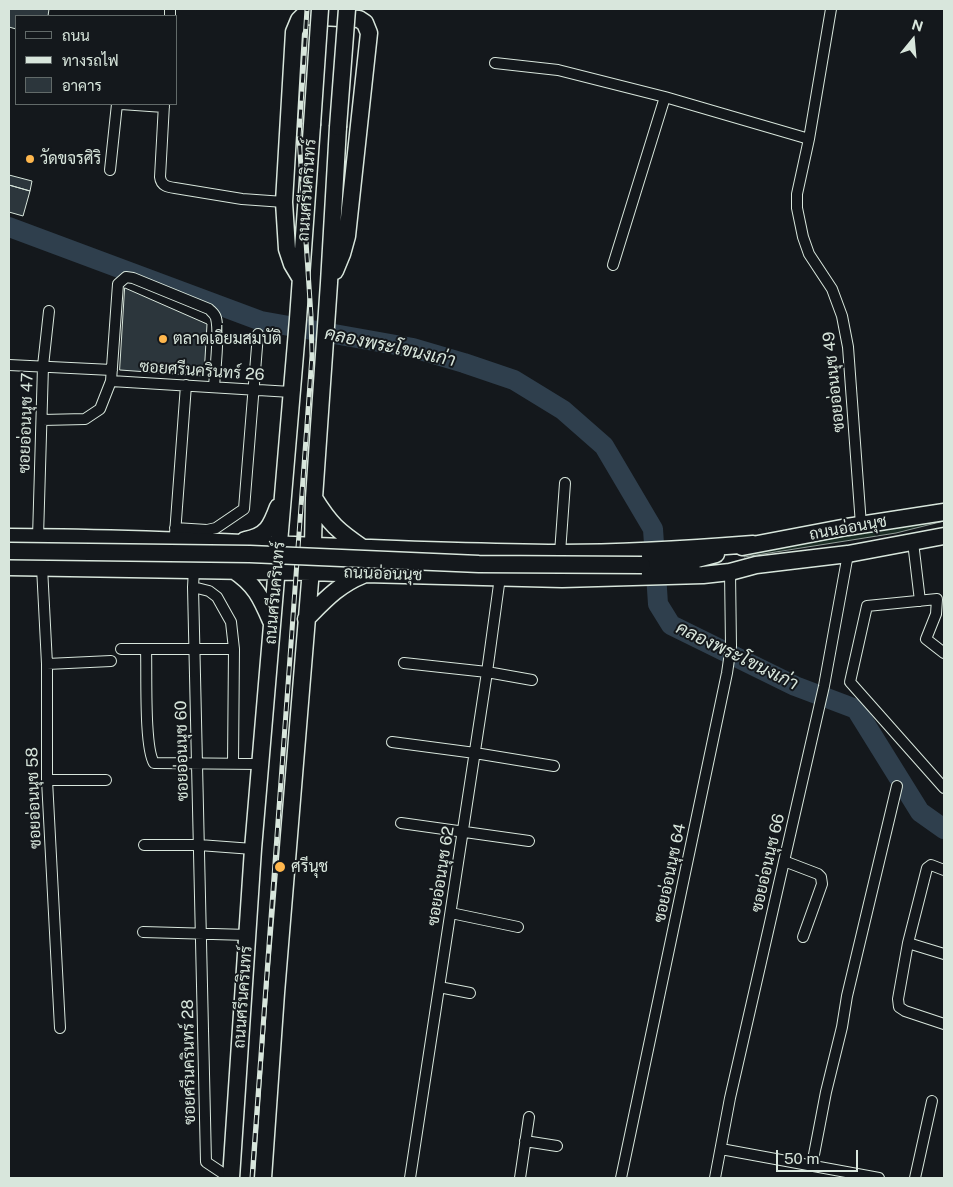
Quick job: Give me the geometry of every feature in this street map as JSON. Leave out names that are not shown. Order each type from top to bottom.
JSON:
[{"type":"main road","name":"ถนนศรีนครินทร์","points":[[231,1178],[253,849],[298,319],[320,9]]},
{"type":"main road","name":"ถนนศรีนครินทร์","points":[[263,1178],[276,983],[313,545],[314,498],[347,9]]},
{"type":"main road","points":[[301,280],[286,249],[284,202],[294,32],[299,20],[303,16],[359,19],[365,23],[369,33],[347,236],[342,254],[329,283]]},
{"type":"main road","points":[[236,542],[255,538],[267,530],[274,518],[283,494]]},
{"type":"main road","points":[[314,498],[329,521],[340,532],[363,548]]},
{"type":"main road","name":"ถนนอ่อนนุช","points":[[682,563],[753,544],[944,512]]},
{"type":"main road","name":"ถนนอ่อนนุช","points":[[9,536],[181,536],[236,542],[363,548],[560,553],[703,548],[753,544]]},
{"type":"main road","points":[[181,536],[200,550],[203,558],[194,569]]},
{"type":"main road","name":"ถนนอ่อนนุช","points":[[9,567],[194,569],[603,579],[703,575],[730,572],[756,565],[848,554],[944,536]]},
{"type":"main road","points":[[406,575],[398,570],[394,562],[407,549]]},
{"type":"main road","name":"ถนนอ่อนนุช","points":[[9,551],[250,554],[543,565],[609,566],[682,563],[756,565]]},
{"type":"main road","points":[[234,570],[246,578],[260,595],[272,623]]},
{"type":"main road","points":[[306,619],[328,596],[347,582],[365,574]]},
{"type":"street","name":"ซอยอ่อนนุช 49","points":[[831,9],[809,139],[797,194],[797,208],[803,237],[809,254],[832,289],[848,347],[861,525]]},
{"type":"street","points":[[494,63],[558,70],[665,97],[809,139]]},
{"type":"street","points":[[613,265],[665,97]]},
{"type":"street","points":[[110,170],[119,105]]},
{"type":"street","points":[[142,105],[164,106],[160,182],[165,186],[242,199],[284,202]]},
{"type":"street","points":[[42,420],[85,419],[100,408],[112,375],[118,284],[126,277],[133,278],[209,309],[214,313],[217,333],[214,387]]},
{"type":"street","name":"ซอยอ่อนนุช 47","points":[[38,536],[43,366],[48,311]]},
{"type":"street","points":[[186,385],[181,536],[216,528],[244,509],[258,334]]},
{"type":"street","name":"ซอยศรีนครินทร์ 26","points":[[9,365],[43,366],[186,385],[291,392]]},
{"type":"street","points":[[560,553],[564,483]]},
{"type":"street","points":[[912,542],[920,600]]},
{"type":"street","name":"ซอยอ่อนนุช 66","points":[[715,1178],[824,686],[848,554]]},
{"type":"street","name":"ซอยอ่อนนุช 58","points":[[42,567],[47,664],[47,780],[60,1028]]},
{"type":"street","name":"ซอยอ่อนนุช 60","points":[[194,569],[201,932]]},
{"type":"street","name":"ซอยอ่อนนุช 64","points":[[620,1178],[727,673],[731,646],[730,572]]},
{"type":"street","name":"ซอยอ่อนนุช 62","points":[[410,1178],[500,577]]},
{"type":"street","points":[[193,587],[209,591],[217,597],[231,622],[234,649],[233,763]]},
{"type":"street","points":[[944,653],[926,639],[936,614],[937,599],[868,606],[850,682],[944,788]]},
{"type":"street","points":[[121,649],[234,649]]},
{"type":"street","points":[[146,649],[148,734],[150,757],[154,763],[260,764]]},
{"type":"street","points":[[47,664],[111,662]]},
{"type":"street","points":[[404,662],[487,672],[532,680]]},
{"type":"street","points":[[392,742],[475,752],[554,766]]},
{"type":"street","points":[[47,780],[106,780]]},
{"type":"street","points":[[812,1165],[847,996],[896,786]]},
{"type":"street","points":[[401,823],[529,841]]},
{"type":"street","points":[[144,845],[199,845],[253,849]]},
{"type":"street","points":[[784,861],[818,874],[821,877],[822,884],[803,937]]},
{"type":"street","points":[[944,870],[931,865],[927,868],[908,943],[898,999],[899,1007],[905,1011],[944,1024]]},
{"type":"street","points":[[451,913],[518,927]]},
{"type":"street","points":[[143,932],[248,934]]},
{"type":"street","name":"ซอยศรีนครินทร์ 28","points":[[201,932],[206,1162],[231,1178]]},
{"type":"street","points":[[908,943],[944,954]]},
{"type":"street","points":[[440,987],[470,994]]},
{"type":"street","points":[[915,1178],[932,1101]]},
{"type":"street","points":[[520,1178],[529,1117]]},
{"type":"street","points":[[525,1141],[556,1146]]},
{"type":"street","points":[[720,1149],[879,1178]]},
{"type":"green space","points":[[944,519],[944,521],[896,533],[744,557],[744,554]]},
{"type":"building","points":[[9,9],[49,9],[48,15],[15,15],[15,29],[9,27]]},
{"type":"building","points":[[9,175],[32,181],[30,191],[9,185]]},
{"type":"building","points":[[9,185],[30,191],[23,216],[9,212]]},
{"type":"building","points":[[125,288],[207,324],[204,376],[120,370]]},
{"type":"waterway","name":"คลองพระโขนงเก่า","points":[[9,227],[261,321],[413,348],[464,363],[514,380],[563,410],[604,446],[653,529],[658,604],[671,625],[795,686],[856,709],[920,812],[944,829]]},
{"type":"railway","points":[[252,1178],[312,356],[299,137],[307,9]]},
{"type":"place","name":"วัดขจรศิริ","points":[[30,159]]},
{"type":"place","name":"ตลาดเอี่ยมสมบัติ","points":[[163,339]]},
{"type":"place","name":"ศรีนุช","points":[[280,867]]}]
